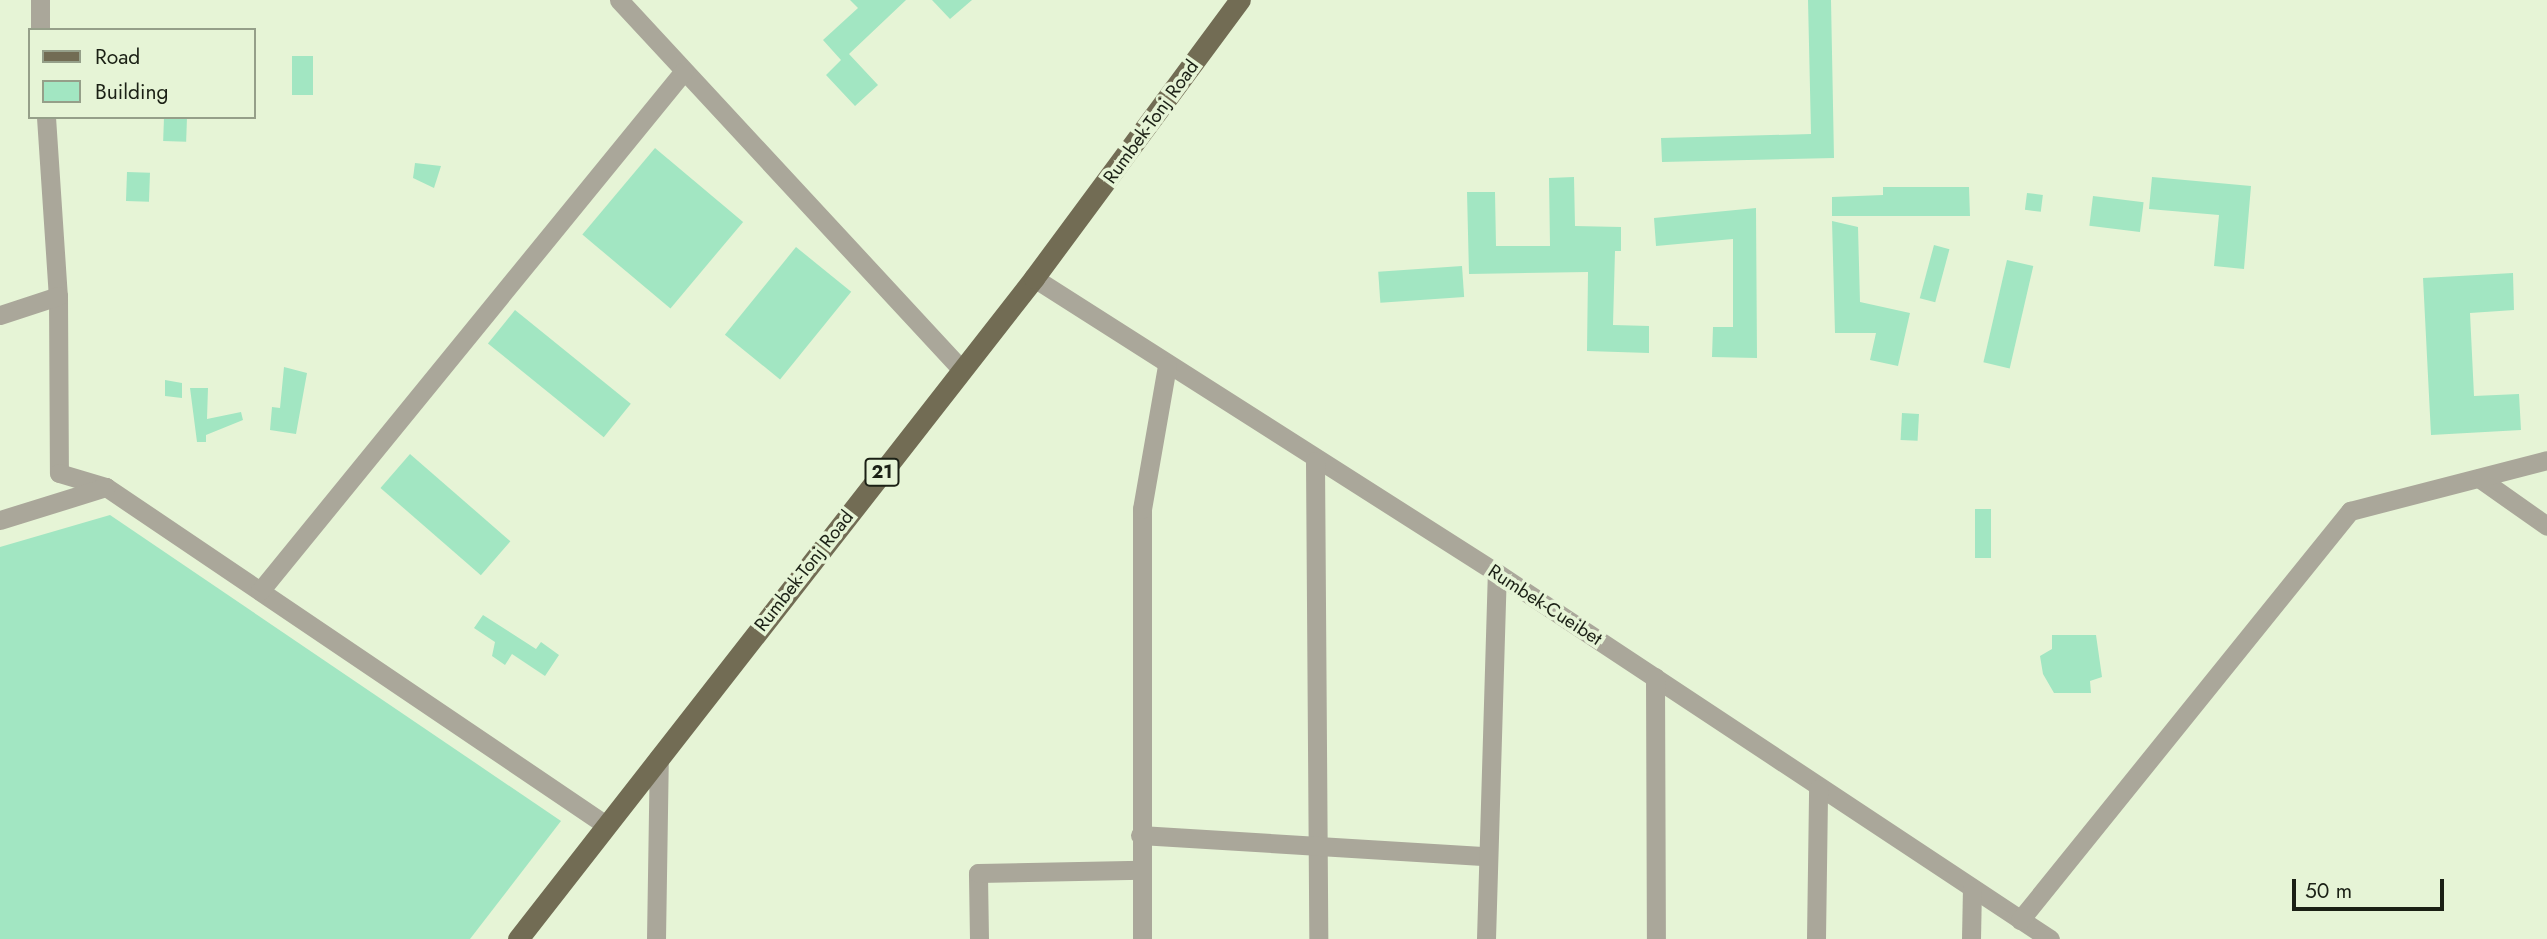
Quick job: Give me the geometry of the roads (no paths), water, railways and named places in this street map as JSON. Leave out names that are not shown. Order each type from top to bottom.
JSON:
[{"type":"main road","name":"Rumbek-Tonj Road","points":[[518,939],[1034,278],[1240,0]]},
{"type":"street","points":[[40,0],[40,28]]},
{"type":"street","points":[[619,0],[962,370]]},
{"type":"street","points":[[260,591],[683,72]]},
{"type":"street","points":[[46,119],[58,296],[59,472],[106,487],[606,825]]},
{"type":"street","name":"Rumbek-Cueibet","points":[[1034,278],[1315,461],[1497,573],[1818,789],[2050,939]]},
{"type":"street","points":[[0,315],[58,296]]},
{"type":"street","points":[[1142,939],[1142,509],[1167,366]]},
{"type":"street","points":[[2020,920],[2350,511],[2547,460]]},
{"type":"street","points":[[1315,461],[1318,939]]},
{"type":"street","points":[[2479,478],[2547,526]]},
{"type":"street","points":[[0,520],[106,487]]},
{"type":"street","points":[[1486,939],[1486,856],[1497,573]]},
{"type":"street","points":[[1655,677],[1656,939]]},
{"type":"street","points":[[656,939],[659,757]]},
{"type":"street","points":[[1816,939],[1818,789]]},
{"type":"street","points":[[1140,835],[1317,849],[1486,856]]},
{"type":"street","points":[[979,939],[978,873],[1140,870]]},
{"type":"street","points":[[1971,939],[1972,888]]}]
